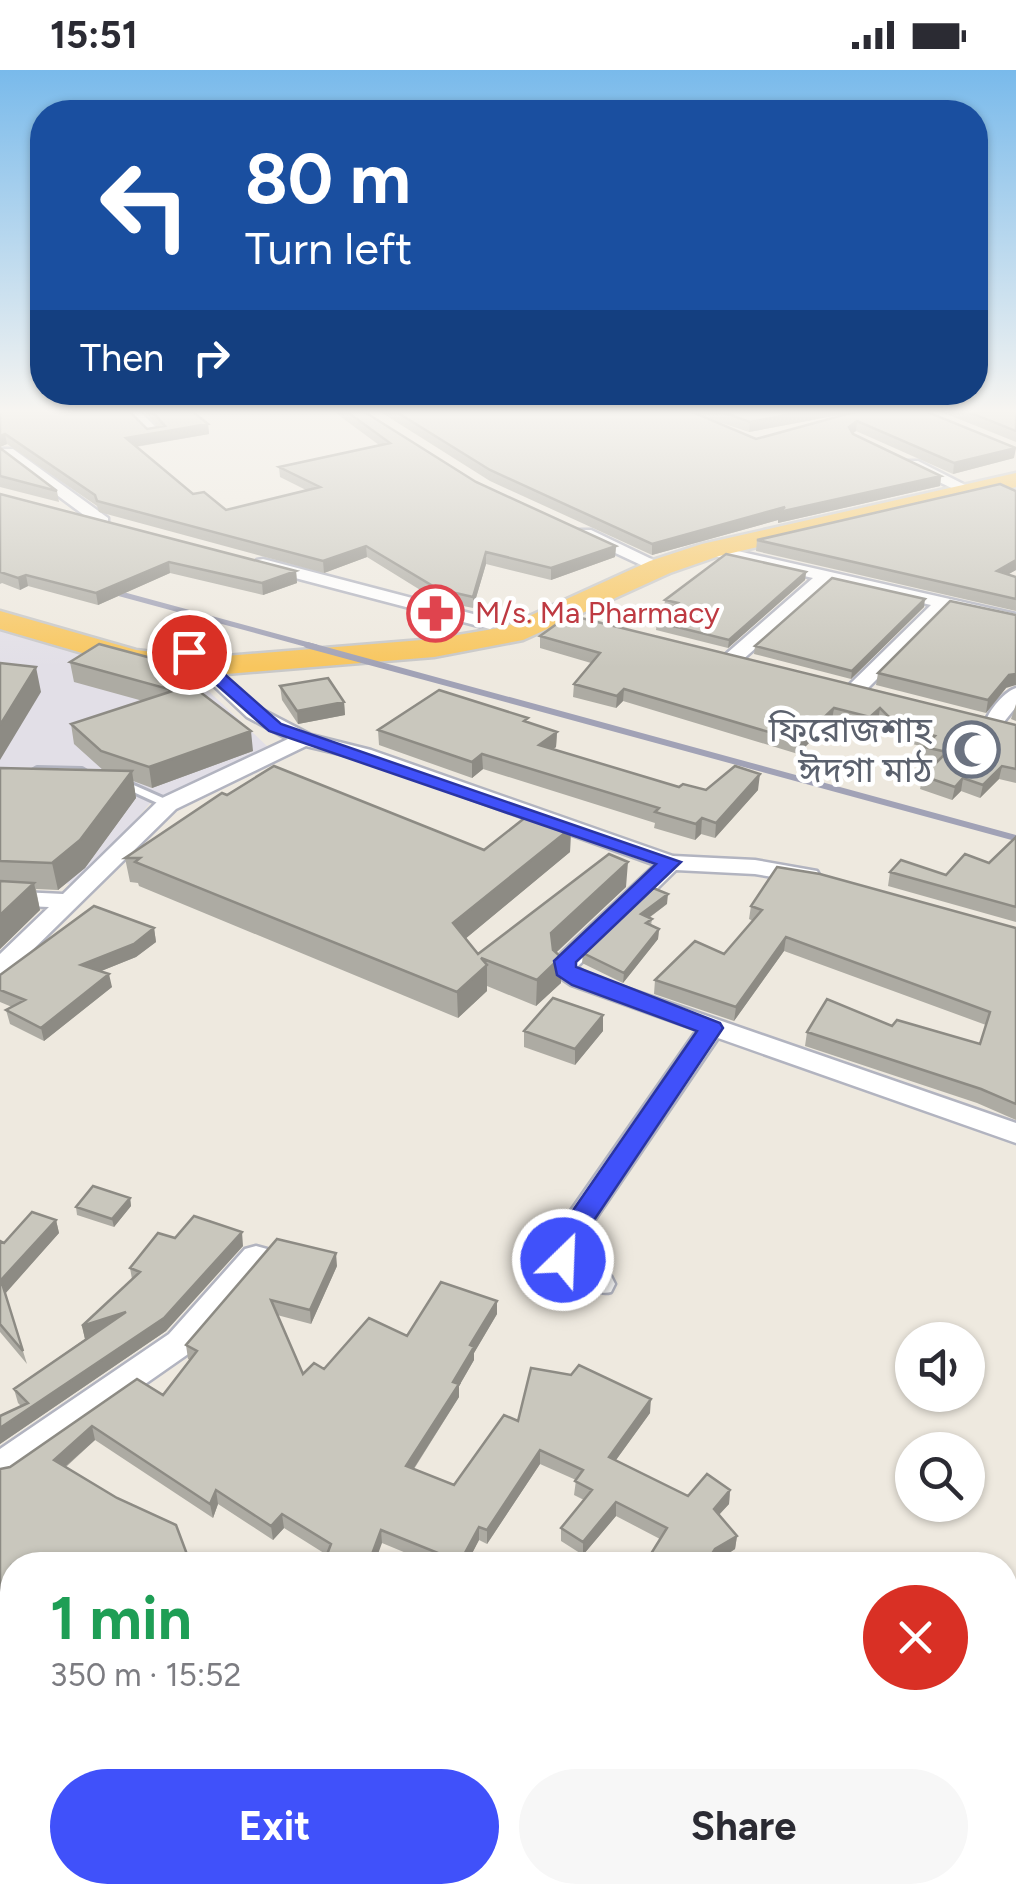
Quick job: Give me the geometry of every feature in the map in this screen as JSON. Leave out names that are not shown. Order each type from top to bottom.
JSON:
[{"type":"highway","points":[[0,607],[196,659],[266,651],[490,624],[711,550],[939,497]]},
{"type":"highway","points":[[0,620],[134,659],[450,646],[513,634],[650,572]]},
{"type":"street","points":[[69,497],[102,521]]},
{"type":"street","points":[[51,508],[121,526]]},
{"type":"street","points":[[567,525],[650,572]]},
{"type":"street","points":[[711,550],[1016,619]]},
{"type":"street","points":[[252,561],[490,624]]},
{"type":"street","points":[[732,658],[825,578]]},
{"type":"street","points":[[856,689],[942,604]]},
{"type":"street","points":[[562,615],[600,624]]},
{"type":"street","points":[[196,659],[254,713],[304,739],[364,754],[670,862],[755,867],[840,883]]},
{"type":"street","points":[[1016,694],[983,722],[1016,730]]},
{"type":"street","points":[[0,968],[168,804],[304,739]]},
{"type":"street","points":[[670,862],[565,961],[565,970],[580,980],[712,1028],[1016,1133]]},
{"type":"street","points":[[0,898],[69,901]]},
{"type":"street","points":[[600,1284],[563,1260],[564,1242],[712,1028]]},
{"type":"street","points":[[0,1467],[180,1343],[256,1257]]},
{"type":"lane","points":[[19,774],[58,768],[90,773]]},
{"type":"lane","points":[[106,775],[168,804]]},
{"type":"shaded area","points":[[0,624],[200,683],[269,748],[152,801],[80,884],[0,883]]},
{"type":"building","points":[[0,497],[296,571],[262,583],[169,562],[96,593],[0,572]]},
{"type":"building","points":[[96,497],[210,497],[226,510],[281,497],[508,497],[616,546],[551,568],[486,552],[473,597],[438,589],[366,546],[323,561],[97,501]]},
{"type":"building","points":[[548,497],[848,497],[779,512],[785,507],[652,544]]},
{"type":"building","points":[[945,497],[1016,497],[1016,560],[997,571],[1016,577],[1016,599],[757,540]]},
{"type":"building","points":[[726,554],[806,572],[729,640],[657,622],[678,603],[665,600]]},
{"type":"building","points":[[832,578],[925,599],[852,671],[755,646]]},
{"type":"building","points":[[950,601],[1016,615],[1016,674],[1009,675],[988,700],[878,673]]},
{"type":"building","points":[[569,615],[1016,725],[1016,769],[1002,766],[983,785],[963,778],[955,787],[923,776],[947,752],[924,747],[935,736],[899,727],[880,708],[870,717],[834,708],[799,741],[624,689],[617,696],[574,684],[600,653],[540,636]]},
{"type":"building","points":[[99,644],[196,670],[168,689],[70,662]]},
{"type":"building","points":[[0,663],[36,667],[0,725]]},
{"type":"building","points":[[328,678],[344,702],[297,711],[280,686]]},
{"type":"building","points":[[191,685],[251,731],[149,767],[101,751],[71,724]]},
{"type":"building","points":[[439,690],[528,718],[524,721],[557,732],[539,745],[679,787],[683,784],[706,790],[735,766],[760,774],[716,823],[702,818],[696,824],[655,812],[659,808],[482,754],[472,762],[378,730]]},
{"type":"building","points":[[274,766],[484,850],[531,813],[571,828],[453,923],[478,954],[609,854],[628,862],[551,933],[553,950],[561,957],[537,980],[481,958],[487,965],[457,992],[135,862],[140,858],[125,858],[222,793],[227,795]]},
{"type":"building","points":[[0,768],[132,771],[80,840],[52,863],[0,861]]},
{"type":"building","points":[[1016,837],[1016,907],[890,872],[901,860],[946,875],[965,854],[989,863]]},
{"type":"building","points":[[777,867],[820,874],[1016,928],[1016,1104],[807,1032],[827,999],[892,1026],[897,1020],[980,1044],[990,1012],[786,937],[736,1007],[655,980],[695,941],[724,954],[762,910],[751,906]]},
{"type":"building","points":[[0,881],[34,883],[0,915]]},
{"type":"building","points":[[653,888],[668,894],[641,914],[652,919],[646,923],[659,929],[624,973],[583,953]]},
{"type":"building","points":[[94,906],[154,928],[134,944],[81,965],[109,974],[41,1028],[6,1010],[25,1000],[0,990],[0,975]]},
{"type":"building","points":[[553,998],[603,1015],[575,1049],[524,1031]]},
{"type":"building","points":[[93,1186],[130,1198],[112,1219],[76,1207]]},
{"type":"building","points":[[32,1212],[56,1220],[1,1280],[23,1351],[0,1324],[0,1241],[4,1243]]},
{"type":"building","points":[[194,1216],[242,1232],[164,1318],[0,1428],[0,1416],[28,1403],[14,1389],[126,1312],[82,1326],[140,1272],[130,1268],[158,1233],[175,1238]]},
{"type":"building","points":[[277,1239],[336,1253],[310,1310],[271,1300],[303,1374],[314,1363],[324,1369],[369,1318],[407,1336],[441,1282],[497,1301],[453,1382],[459,1384],[406,1466],[454,1485],[504,1415],[518,1421],[531,1368],[571,1375],[579,1365],[651,1399],[609,1457],[688,1496],[707,1474],[730,1490],[714,1509],[737,1536],[713,1552],[652,1552],[667,1528],[616,1502],[583,1542],[561,1528],[592,1490],[575,1481],[583,1470],[540,1450],[487,1530],[479,1527],[465,1552],[435,1552],[381,1530],[373,1552],[328,1552],[331,1544],[282,1514],[271,1526],[216,1490],[210,1504],[92,1426],[54,1460],[117,1498],[176,1525],[186,1552],[0,1552],[0,1469],[10,1467],[137,1379],[163,1395],[197,1351],[186,1345]]},
{"type":"railway","points":[[95,587],[316,647]]},
{"type":"railway","points":[[307,645],[1016,838]]},
{"type":"place","name":"M/s. Ma Pharmacy","points":[[436,613]]},
{"type":"place","name":"ফিরোজশাহ ঈদগা মাঠ","points":[[971,750]]},
{"type":"route","points":[[189,652],[275,728],[364,754],[670,862],[565,961],[565,970],[580,980],[712,1028],[564,1242],[563,1260]]}]
